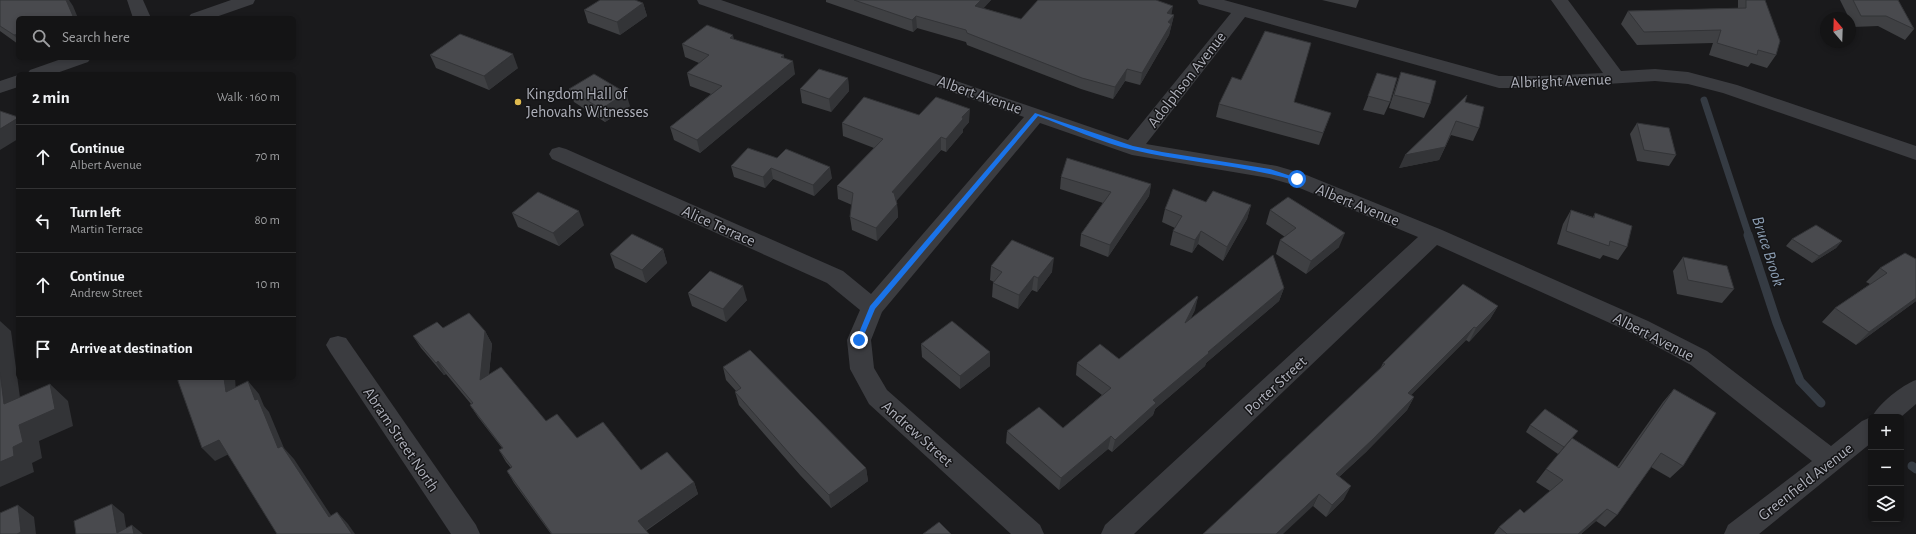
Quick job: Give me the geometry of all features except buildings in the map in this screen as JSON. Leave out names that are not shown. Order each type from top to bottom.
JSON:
[{"type":"street","points":[[135,0],[141,16]]},
{"type":"street","points":[[203,16],[247,0]]},
{"type":"street","name":"Albert Avenue","points":[[706,0],[1132,148],[1270,171],[1315,186],[1434,235],[1640,327],[1700,358],[1832,461]]},
{"type":"street","name":"Albright Avenue","points":[[1205,0],[1499,82],[1542,82],[1670,76],[1708,83],[1730,89],[1916,154]]},
{"type":"street","points":[[1559,0],[1616,78]]},
{"type":"street","name":"Adolphson Avenue","points":[[1132,148],[1241,11]]},
{"type":"street","points":[[42,72],[76,60]]},
{"type":"street","points":[[0,87],[16,81]]},
{"type":"street","name":"Andrew Street","points":[[1030,534],[878,397],[862,369],[859,340],[872,308],[1037,114]]},
{"type":"street","name":"Alice Terrace","points":[[559,154],[835,277],[872,308]]},
{"type":"street","name":"Porter Street","points":[[1115,534],[1434,235]]},
{"type":"street","name":"Abram Street North","points":[[338,345],[466,534]]},
{"type":"street","points":[[1888,414],[1916,390]]},
{"type":"street","name":"Greenfield Avenue","points":[[1738,534],[1832,461],[1868,431]]},
{"type":"waterway","name":"Bruce Brook","points":[[1704,100],[1749,236]]},
{"type":"waterway","name":"Bruce Brook","points":[[1748,235],[1777,323],[1800,381],[1821,403]]},
{"type":"waterway","name":"Bruce Brook","points":[[1912,466],[1916,469]]},
{"type":"place","name":"Kingdom Hall of Jehovahs Witnesses","points":[[518,102]]},
{"type":"route","points":[[859,340],[872,308],[1037,114],[1132,148],[1270,171],[1297,179]]}]
